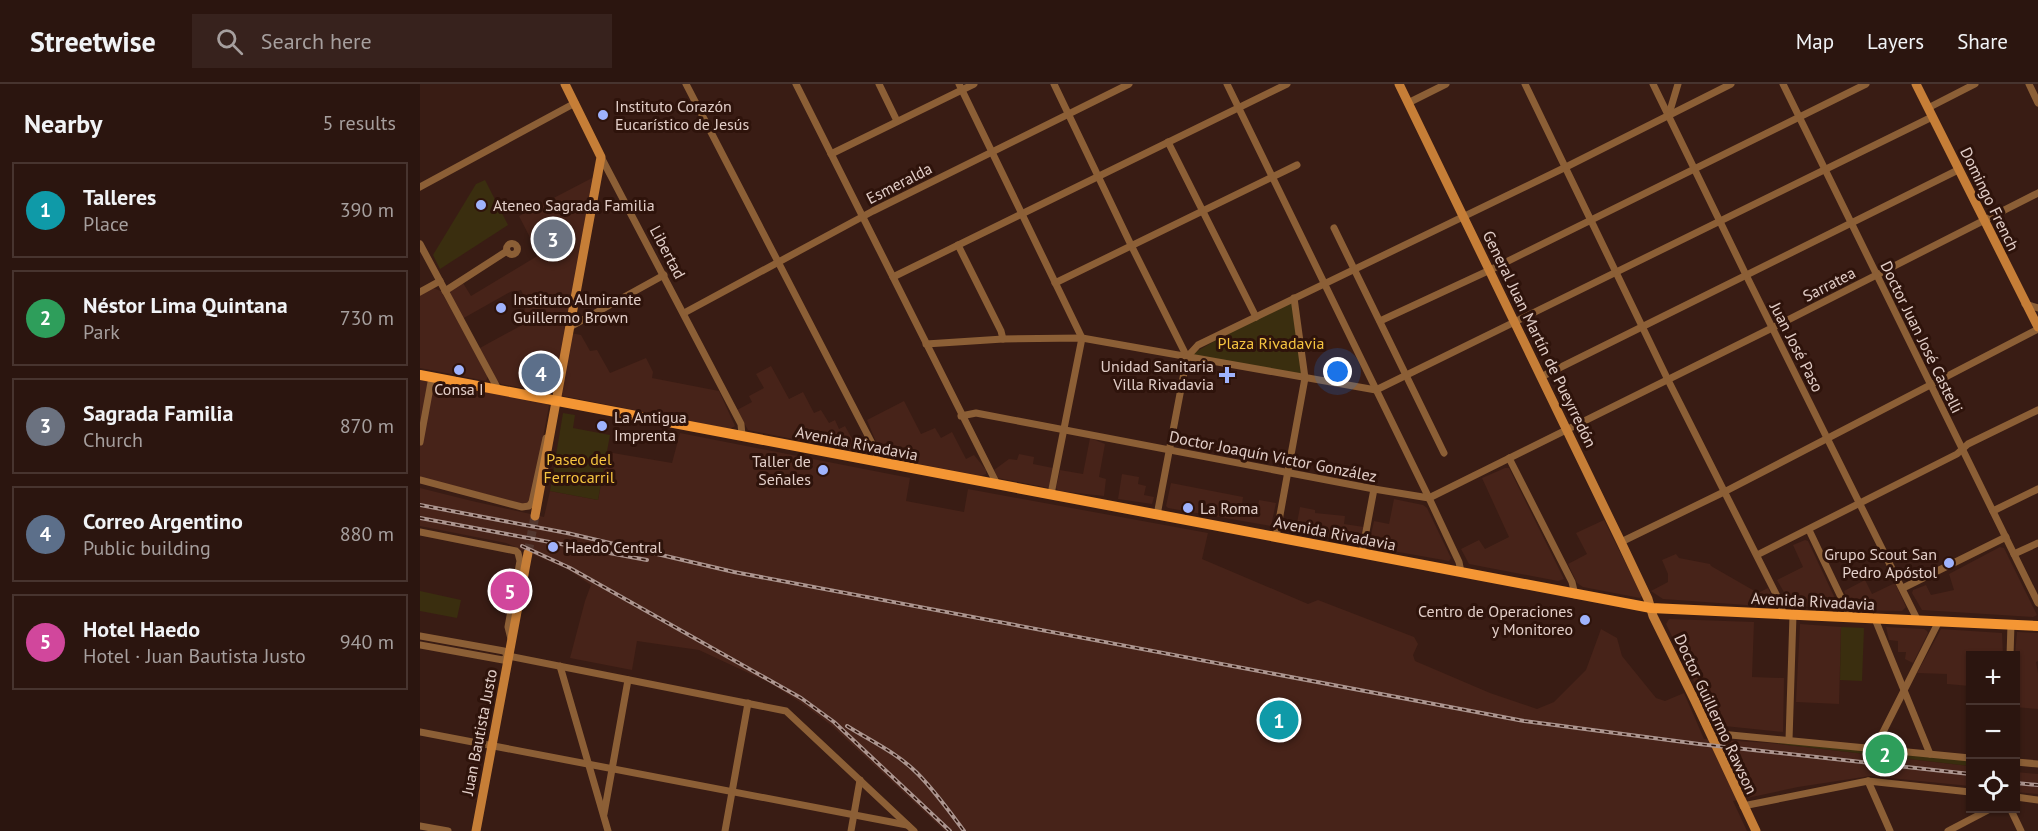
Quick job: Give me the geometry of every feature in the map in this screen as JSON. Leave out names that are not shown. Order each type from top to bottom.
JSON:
[{"type":"main road","name":"Avenida Rivadavia","points":[[420,375],[1651,608],[2038,626]]},
{"type":"street","name":"Libertad","points":[[565,84],[741,424],[741,435]]},
{"type":"street","points":[[686,84],[877,453],[876,462]]},
{"type":"street","points":[[796,84],[997,484]]},
{"type":"street","points":[[879,84],[897,120]]},
{"type":"street","points":[[831,154],[960,87],[974,84]]},
{"type":"street","points":[[1054,84],[1187,357]]},
{"type":"street","name":"Esmeralda","points":[[684,313],[863,216],[1129,84]]},
{"type":"street","points":[[1227,84],[1429,498],[1459,562],[1461,572]]},
{"type":"street","points":[[893,278],[1098,175],[1287,84]]},
{"type":"street","name":"General Juan Martín de Pueyrredón","points":[[1399,84],[1516,323],[1651,608]]},
{"type":"street","points":[[1408,103],[1446,84]]},
{"type":"street","points":[[1525,84],[1668,380],[1788,615],[1789,740]]},
{"type":"street","name":"Juan José Paso","points":[[1653,84],[1918,621]]},
{"type":"street","points":[[1669,114],[1678,84]]},
{"type":"street","points":[[1157,514],[1187,357],[1198,345],[1566,167],[1731,84]]},
{"type":"street","name":"Doctor Juan José Castelli","points":[[1783,84],[2038,603]]},
{"type":"street","points":[[1380,321],[1490,270],[1866,84]]},
{"type":"street","name":"Domingo French","points":[[1916,84],[2038,328]]},
{"type":"street","points":[[926,344],[1003,339],[1082,338],[1376,390],[1825,170],[1930,113],[1976,84]]},
{"type":"street","points":[[2029,84],[2038,103]]},
{"type":"street","points":[[960,87],[1082,338],[1051,494]]},
{"type":"street","points":[[420,187],[574,104]]},
{"type":"street","points":[[1168,142],[1256,317]]},
{"type":"street","points":[[535,516],[601,157]]},
{"type":"street","points":[[1055,283],[1297,165]]},
{"type":"street","points":[[1541,377],[1958,170]]},
{"type":"street","name":"Sarratea","points":[[1567,430],[2038,193]]},
{"type":"street","points":[[1334,228],[1443,453]]},
{"type":"street","points":[[420,244],[498,389]]},
{"type":"street","points":[[958,245],[1003,339]]},
{"type":"street","points":[[445,291],[507,251]]},
{"type":"street","points":[[570,327],[664,275]]},
{"type":"street","points":[[420,292],[440,281]]},
{"type":"street","points":[[1276,537],[1305,378],[1293,298]]},
{"type":"street","points":[[2025,304],[2038,309]]},
{"type":"street","points":[[1621,542],[1726,491],[2038,328]]},
{"type":"street","points":[[420,442],[432,377]]},
{"type":"street","points":[[1757,555],[1957,454],[1968,444],[2038,410]]},
{"type":"street","name":"Doctor Joaquín Victor González","points":[[961,416],[976,413],[1429,498]]},
{"type":"street","points":[[420,480],[522,507],[529,506],[532,502],[544,443],[552,428]]},
{"type":"street","points":[[1429,498],[1567,430]]},
{"type":"street","points":[[1509,458],[1572,582],[1575,595]]},
{"type":"street","points":[[1362,553],[1374,489]]},
{"type":"street","points":[[1993,511],[2038,489]]},
{"type":"street","points":[[1809,530],[1851,618]]},
{"type":"street","points":[[420,532],[524,554]]},
{"type":"street","points":[[1903,588],[2006,537]]},
{"type":"street","points":[[2014,554],[2038,543]]},
{"type":"street","name":"Juan Bautista Justo","points":[[476,831],[514,623],[524,554]]},
{"type":"street","name":"Juan Bautista Justo","points":[[511,639],[508,627],[524,554]]},
{"type":"street","name":"Doctor Guillermo Rawson","points":[[1651,608],[1756,831]]},
{"type":"street","points":[[1875,619],[1930,754]]},
{"type":"street","points":[[1875,748],[1939,621]]},
{"type":"street","points":[[2010,651],[2011,624]]},
{"type":"street","points":[[420,636],[504,651],[508,656],[786,711],[914,831]]},
{"type":"street","points":[[420,645],[503,660],[508,656]]},
{"type":"street","points":[[560,666],[608,831]]},
{"type":"street","points":[[604,817],[628,680]]},
{"type":"street","points":[[725,831],[747,703]]},
{"type":"street","points":[[420,732],[908,825]]},
{"type":"street","points":[[1710,733],[1966,758]]},
{"type":"street","points":[[2020,762],[2038,764]]},
{"type":"street","points":[[851,831],[860,780]]},
{"type":"street","points":[[1868,781],[1890,831]]},
{"type":"street","points":[[1743,806],[1868,781],[1966,791]]},
{"type":"street","points":[[2020,798],[2038,800]]},
{"type":"street","points":[[1948,831],[1982,813]]},
{"type":"street","points":[[2012,813],[2020,831]]},
{"type":"street","points":[[420,825],[448,831]]},
{"type":"shaded area","points":[[594,177],[555,391],[548,393],[501,384],[496,380],[478,349],[522,325],[526,301],[521,290],[513,293],[512,291],[462,319],[450,293],[452,289],[463,283],[471,296],[539,255],[519,216]]},
{"type":"shaded area","points":[[433,288],[441,291],[488,376],[486,381],[420,368],[420,295]]},
{"type":"shaded area","points":[[571,333],[581,335],[590,351],[597,350],[610,373],[646,358],[653,372],[652,378],[719,391],[735,426],[730,429],[563,396],[561,394]]},
{"type":"shaded area","points":[[771,366],[789,399],[803,392],[814,413],[821,410],[829,423],[835,420],[839,429],[845,426],[855,444],[866,439],[871,449],[870,453],[748,430],[737,410],[752,402],[749,396],[764,388],[756,374]]},
{"type":"shaded area","points":[[420,379],[546,403],[549,406],[531,501],[528,504],[420,477]]},
{"type":"shaded area","points":[[904,401],[921,434],[935,428],[941,438],[952,432],[966,459],[974,455],[986,470],[986,474],[981,476],[882,457],[867,420]]},
{"type":"shaded area","points":[[680,433],[910,478],[906,501],[964,512],[968,489],[1208,533],[1202,559],[1308,604],[1318,600],[1414,637],[1418,644],[1413,655],[1415,661],[1490,693],[1537,709],[1554,702],[1586,670],[1601,629],[1617,638],[1622,656],[1656,698],[1665,701],[1684,693],[1704,739],[1770,743],[1966,766],[1966,786],[1870,776],[1798,787],[1733,801],[1747,831],[945,831],[831,725],[768,682],[699,650],[637,641],[632,670],[570,658],[591,585],[567,569],[506,543],[420,526],[420,488],[544,517],[550,491],[598,500],[607,452],[672,463]]},
{"type":"shaded area","points":[[1090,438],[1105,444],[1099,477],[1106,479],[1104,496],[1059,491],[1056,488],[1060,470],[1083,474]]},
{"type":"shaded area","points":[[1019,454],[1034,457],[1033,464],[1053,468],[1049,488],[998,478],[994,470],[1009,459],[1017,460]]},
{"type":"shaded area","points":[[1509,468],[1564,579],[1558,581],[1469,564],[1461,549],[1479,540],[1485,549],[1509,537],[1482,478]]},
{"type":"shaded area","points":[[1122,474],[1139,477],[1138,484],[1146,486],[1144,495],[1154,497],[1152,504],[1118,499]]},
{"type":"shaded area","points":[[1171,483],[1243,497],[1242,504],[1258,507],[1259,500],[1276,503],[1271,526],[1168,508],[1166,506]]},
{"type":"shaded area","points":[[1394,499],[1423,505],[1427,508],[1451,558],[1449,561],[1370,547],[1374,521],[1389,524]]},
{"type":"shaded area","points":[[1300,507],[1315,510],[1315,513],[1345,516],[1344,524],[1364,527],[1361,542],[1358,544],[1286,530],[1286,521],[1297,523]]},
{"type":"shaded area","points":[[1604,520],[1642,596],[1640,598],[1583,587],[1577,583],[1568,564],[1587,554],[1576,533]]},
{"type":"shaded area","points":[[1808,541],[1840,609],[1792,606],[1777,580],[1803,567],[1793,545]]},
{"type":"shaded area","points":[[2000,547],[2004,548],[2037,615],[2033,617],[1922,610],[1912,593],[1913,590],[1926,585],[1931,595],[1954,590],[1949,574]]},
{"type":"shaded area","points":[[1676,554],[1679,558],[1710,564],[1758,593],[1768,588],[1776,604],[1774,607],[1663,599],[1651,591],[1668,582],[1668,574],[1662,560]]},
{"type":"shaded area","points":[[1865,580],[1872,594],[1895,583],[1906,607],[1902,611],[1851,608],[1844,591]]},
{"type":"shaded area","points":[[1669,619],[1754,622],[1752,677],[1784,678],[1783,732],[1715,725],[1666,624]]},
{"type":"shaded area","points":[[1800,624],[1841,627],[1839,704],[1796,702]]},
{"type":"shaded area","points":[[1886,627],[1927,631],[1913,663],[1905,659],[1906,652],[1898,652],[1898,641],[1889,640]]},
{"type":"shaded area","points":[[1941,629],[2002,633],[2003,651],[1966,651],[1966,686],[1947,684],[1947,674],[1917,673]]},
{"type":"shaded area","points":[[2017,632],[2038,633],[2038,661],[2036,662],[2038,709],[2020,707],[2020,651],[2015,651]]},
{"type":"shaded area","points":[[2020,772],[2038,774],[2038,794],[2020,792]]},
{"type":"green space","name":"Ateneo Sagrada Familia","points":[[485,180],[508,225],[440,269],[433,255],[476,184]]},
{"type":"green space","name":"Plaza Rivadavia","points":[[1294,298],[1305,378],[1187,357],[1256,317]]},
{"type":"green space","name":"Paseo del Ferrocarril","points":[[563,413],[575,415],[573,428],[610,435],[598,500],[550,491]]},
{"type":"green space","points":[[420,591],[461,600],[457,618],[420,611]]},
{"type":"green space","points":[[1841,627],[1864,628],[1862,681],[1840,680]]},
{"type":"green space","points":[[1770,742],[1966,760],[1966,766]]},
{"type":"tunnel","points":[[528,553],[535,516]]},
{"type":"railway","points":[[420,505],[567,533],[734,572],[1524,721],[1699,744],[1966,774]]},
{"type":"railway","points":[[420,518],[647,560]]},
{"type":"railway","points":[[522,546],[570,568],[801,698],[834,722],[950,831]]},
{"type":"railway","points":[[847,726],[892,753],[917,773],[964,831]]},
{"type":"railway","points":[[2020,783],[2038,785]]},
{"type":"place","name":"Instituto Corazón Eucarístico de Jesús","points":[[603,115]]},
{"type":"place","name":"Ateneo Sagrada Familia","points":[[481,205]]},
{"type":"place","name":"Sagrada Familia","points":[[553,239]]},
{"type":"place","name":"Instituto Almirante Guillermo Brown","points":[[501,308]]},
{"type":"place","name":"Consa I","points":[[459,370]]},
{"type":"place","name":"Correo Argentino","points":[[541,373]]},
{"type":"place","name":"Unidad Sanitaria Villa Rivadavia","points":[[1227,375]]},
{"type":"place","name":"La Antigua Imprenta","points":[[602,426]]},
{"type":"place","name":"Taller de Señales","points":[[823,470]]},
{"type":"place","name":"La Roma","points":[[1188,508]]},
{"type":"place","name":"Haedo Central","points":[[553,547]]},
{"type":"place","name":"Grupo Scout San Pedro Apóstol","points":[[1949,563]]},
{"type":"place","name":"Hotel Haedo","points":[[510,591]]},
{"type":"place","name":"Centro de Operaciones y Monitoreo","points":[[1585,620]]},
{"type":"place","name":"Talleres","points":[[1279,720]]},
{"type":"place","name":"Néstor Lima Quintana","points":[[1885,754]]}]
